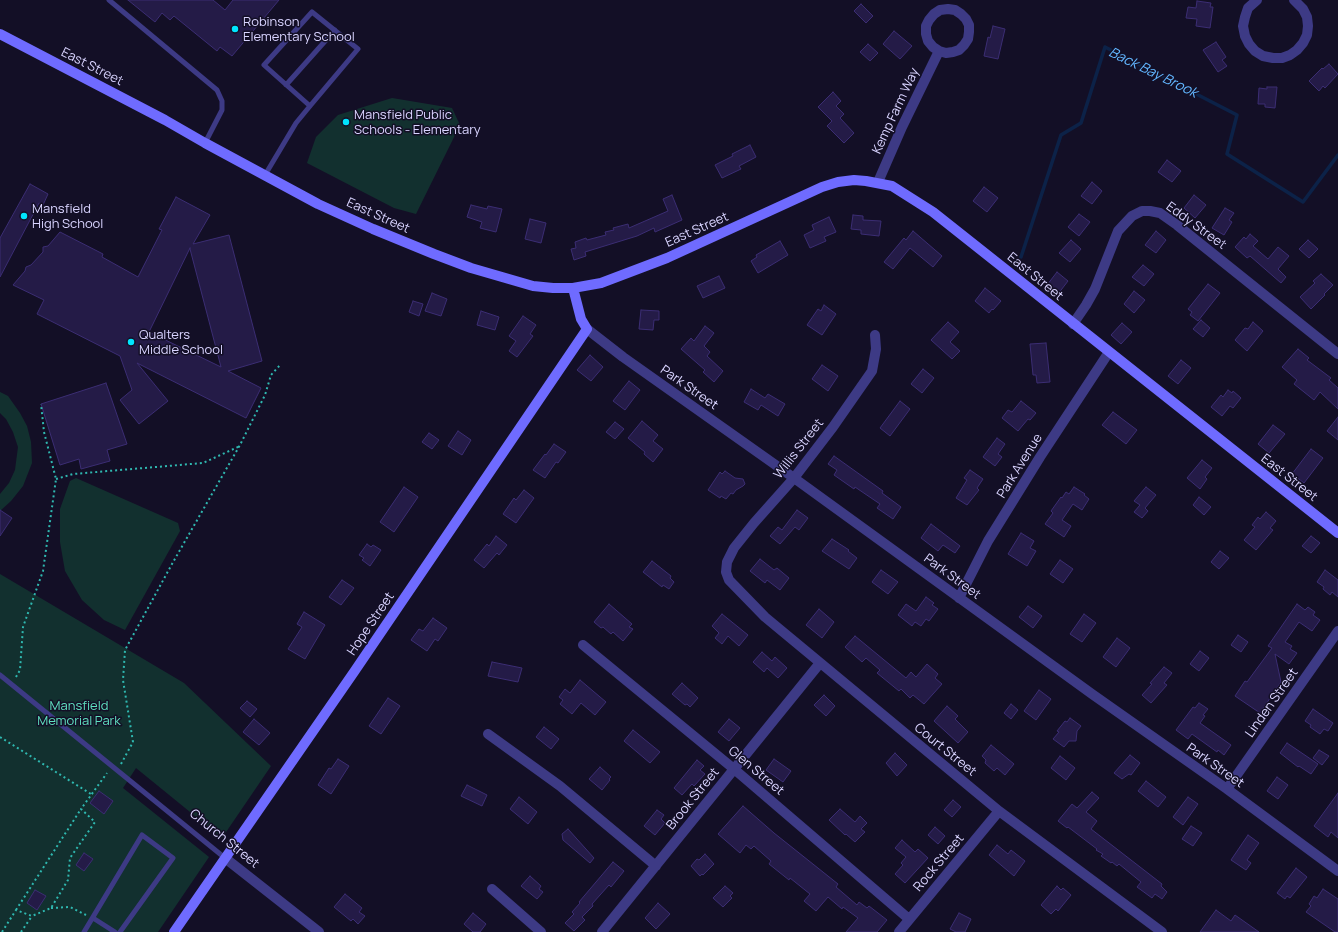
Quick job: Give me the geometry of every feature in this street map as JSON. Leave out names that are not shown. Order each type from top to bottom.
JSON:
[{"type":"main road","name":"East Street","points":[[0,34],[166,120],[205,143],[318,204],[373,229],[471,268],[533,286],[573,288],[601,283],[667,258],[822,187],[838,182],[854,180],[878,182],[892,186],[932,212],[1338,533]]},
{"type":"main road","name":"Park Street","points":[[573,288],[581,319],[587,329]]},
{"type":"main road","name":"Hope Street","points":[[174,932],[354,672],[587,329]]},
{"type":"street","points":[[1257,0],[1248,8],[1244,17],[1243,26],[1245,36],[1255,51],[1264,56],[1282,58],[1297,50],[1307,35],[1307,17],[1303,9],[1294,0]]},
{"type":"street","points":[[940,10],[955,10],[966,19],[969,25],[970,32],[968,39],[959,50],[946,53],[939,51],[928,41],[926,26],[934,14],[940,10]]},
{"type":"street","name":"Kemp Farm Way","points":[[878,182],[902,127],[939,51]]},
{"type":"street","name":"Eddy Street","points":[[1073,324],[1095,289],[1118,231],[1132,216],[1142,211],[1150,211],[1160,213],[1177,225],[1338,354]]},
{"type":"street","name":"Park Street","points":[[587,329],[623,357],[794,478],[1092,694],[1227,789],[1338,871]]},
{"type":"street","name":"Willis Street","points":[[726,572],[727,562],[734,548],[794,478],[833,427],[872,371],[876,349],[875,335]]},
{"type":"street","name":"Park Avenue","points":[[959,598],[988,541],[1040,457],[1109,352]]},
{"type":"street","name":"Court Street","points":[[726,572],[729,580],[765,617],[999,811],[1162,932]]},
{"type":"street","name":"Linden Street","points":[[1227,789],[1338,631]]},
{"type":"street","name":"Glen Street","points":[[583,645],[734,769],[909,919]]},
{"type":"street","name":"Brook Street","points":[[602,932],[820,663]]},
{"type":"street","points":[[488,734],[560,786],[656,866]]},
{"type":"street","name":"Rock Street","points":[[899,932],[999,811]]},
{"type":"street","name":"Church Street","points":[[225,858],[319,932]]},
{"type":"street","points":[[492,889],[541,932]]},
{"type":"lane","points":[[109,0],[217,90],[222,101],[222,110],[205,143]]},
{"type":"lane","points":[[266,175],[296,123],[358,49],[312,12],[264,65],[310,106]]},
{"type":"lane","points":[[286,85],[334,30]]},
{"type":"lane","name":"Church Street","points":[[0,675],[225,858]]},
{"type":"lane","points":[[84,932],[142,835],[173,858],[120,932]]},
{"type":"lane","points":[[93,918],[115,932]]},
{"type":"path","points":[[118,770],[134,742],[123,680],[125,650],[240,445],[264,395],[271,375],[281,364]]},
{"type":"path","points":[[12,685],[20,670],[22,627],[43,571],[56,478],[44,432],[41,404]]},
{"type":"path","points":[[56,478],[73,474],[203,462],[240,445]]},
{"type":"path","points":[[0,737],[91,794]]},
{"type":"path","points":[[2,932],[81,809],[112,765]]},
{"type":"path","points":[[51,908],[68,880],[70,858],[94,822],[81,809]]},
{"type":"path","points":[[21,932],[32,916],[51,908],[70,907],[93,918]]},
{"type":"path","points":[[16,910],[32,916]]},
{"type":"green space","points":[[392,98],[452,108],[460,125],[416,214],[394,208],[307,163],[316,137],[338,115]]},
{"type":"green space","points":[[0,392],[8,396],[27,426],[31,442],[32,463],[23,486],[11,501],[0,511],[0,494],[9,483],[15,470],[18,447],[13,432],[6,419],[0,413]]},
{"type":"green space","points":[[76,478],[178,523],[180,531],[125,630],[104,620],[82,600],[65,571],[60,542],[60,509],[70,481]]},
{"type":"green space","name":"Mansfield Memorial Park","points":[[0,574],[184,683],[271,766],[222,838],[136,768],[123,788],[209,857],[158,932],[0,932]]},
{"type":"building","name":"Robinson Elementary School","points":[[128,0],[213,0],[225,10],[233,0],[279,0],[232,56],[220,47],[217,51],[174,16],[170,20],[162,13],[155,22]]},
{"type":"building","points":[[1197,1],[1211,3],[1210,7],[1213,7],[1210,28],[1196,26],[1197,19],[1186,18],[1188,7],[1196,8]]},
{"type":"building","points":[[861,4],[873,16],[866,23],[854,11]]},
{"type":"building","points":[[993,26],[1005,29],[998,59],[984,56],[988,37],[990,38]]},
{"type":"building","points":[[894,31],[912,46],[900,59],[883,44]]},
{"type":"building","points":[[1216,42],[1226,57],[1222,60],[1227,66],[1218,72],[1203,50]]},
{"type":"building","points":[[868,44],[878,53],[870,61],[860,52]]},
{"type":"building","points":[[1329,64],[1338,74],[1325,88],[1323,86],[1319,91],[1309,81],[1322,68],[1323,69]]},
{"type":"building","points":[[1267,87],[1277,87],[1275,108],[1265,107],[1265,104],[1258,104],[1259,88],[1267,89]]},
{"type":"building","points":[[833,92],[841,101],[836,106],[844,114],[840,118],[854,133],[844,143],[827,126],[832,121],[818,107]]},
{"type":"building","points":[[750,145],[756,157],[739,166],[741,169],[722,178],[715,165]]},
{"type":"building","points":[[1167,160],[1181,171],[1172,182],[1158,172]]},
{"type":"building","points":[[1092,182],[1102,191],[1092,204],[1081,196]]},
{"type":"building","name":"Mansfield High School","points":[[30,184],[48,194],[43,205],[39,203],[0,277],[0,238]]},
{"type":"building","points":[[984,187],[998,198],[987,212],[973,201]]},
{"type":"building","points":[[672,195],[682,220],[655,232],[654,228],[637,236],[585,252],[586,256],[574,260],[571,249],[576,248],[575,242],[586,238],[587,240],[606,235],[605,232],[614,230],[613,228],[628,224],[629,228],[668,211],[663,199]]},
{"type":"building","points":[[1194,195],[1206,205],[1195,218],[1184,208]]},
{"type":"building","name":"Qualters Middle School","points":[[176,197],[210,215],[193,244],[229,235],[262,361],[228,371],[261,388],[246,418],[137,363],[168,401],[139,424],[120,400],[132,390],[120,356],[37,314],[44,300],[13,285],[25,271],[26,267],[31,265],[43,252],[43,247],[48,246],[60,232],[103,254],[102,257],[138,277],[162,230],[159,229]],"holes":[[[190,248],[221,367],[149,332]]]},
{"type":"building","points":[[471,205],[487,209],[488,206],[502,209],[496,232],[480,228],[482,222],[467,217]]},
{"type":"building","points":[[1225,208],[1234,213],[1229,220],[1232,222],[1224,235],[1212,228]]},
{"type":"building","points":[[1079,214],[1090,222],[1079,236],[1068,227]]},
{"type":"building","points":[[853,215],[863,216],[863,220],[881,221],[879,236],[861,234],[861,230],[851,229]]},
{"type":"building","points":[[829,217],[836,232],[824,237],[826,241],[810,248],[804,235],[814,230],[812,225]]},
{"type":"building","points":[[530,219],[546,223],[541,243],[525,239]]},
{"type":"building","points":[[913,231],[942,256],[933,267],[910,248],[893,269],[884,262],[904,238],[906,240]]},
{"type":"building","points":[[1156,231],[1166,240],[1156,253],[1145,245]]},
{"type":"building","points":[[1250,234],[1258,241],[1253,246],[1268,259],[1278,247],[1289,256],[1278,269],[1286,277],[1281,283],[1250,256],[1247,258],[1235,247],[1244,237],[1246,239]]},
{"type":"building","points":[[1071,240],[1081,249],[1070,262],[1059,253]]},
{"type":"building","points":[[1308,240],[1318,249],[1309,258],[1299,249]]},
{"type":"building","points":[[780,241],[788,255],[758,273],[751,261],[757,257],[756,255]]},
{"type":"building","points":[[1143,265],[1154,274],[1144,286],[1132,277]]},
{"type":"building","points":[[1057,272],[1068,281],[1058,294],[1047,285]]},
{"type":"building","points":[[1321,274],[1333,285],[1311,309],[1300,297],[1315,283],[1313,281]]},
{"type":"building","points":[[719,276],[725,288],[703,298],[697,286]]},
{"type":"building","points":[[1208,284],[1220,293],[1198,321],[1190,315],[1192,312],[1188,309]]},
{"type":"building","points":[[985,288],[1001,301],[989,313],[975,301]]},
{"type":"building","points":[[1134,291],[1145,300],[1134,313],[1124,304]]},
{"type":"building","points":[[432,293],[447,299],[441,316],[425,311]]},
{"type":"building","points":[[413,301],[423,304],[419,316],[409,312]]},
{"type":"building","points":[[824,305],[836,314],[822,335],[807,325],[818,309],[821,311]]},
{"type":"building","points":[[641,310],[659,311],[659,320],[654,320],[653,330],[639,329]]},
{"type":"building","points":[[481,311],[499,317],[495,330],[477,325]]},
{"type":"building","points":[[523,316],[536,325],[530,334],[533,336],[517,357],[509,351],[516,341],[509,336]]},
{"type":"building","points":[[1201,320],[1210,328],[1203,337],[1193,329]]},
{"type":"building","points":[[948,322],[959,332],[950,342],[960,351],[952,359],[931,340]]},
{"type":"building","points":[[1253,322],[1263,331],[1247,351],[1235,340],[1245,328],[1248,329]]},
{"type":"building","points":[[1122,323],[1132,332],[1121,344],[1111,335]]},
{"type":"building","points":[[705,326],[714,333],[704,346],[710,352],[707,356],[723,371],[714,382],[703,372],[705,370],[681,349],[691,338],[694,341]]},
{"type":"building","points":[[1046,343],[1050,382],[1037,383],[1036,375],[1033,375],[1030,344]]},
{"type":"building","points":[[1298,349],[1309,358],[1307,360],[1331,378],[1329,380],[1338,388],[1338,409],[1320,392],[1314,400],[1294,384],[1297,380],[1282,367]]},
{"type":"building","points":[[590,355],[603,367],[591,381],[577,370]]},
{"type":"building","points":[[1181,360],[1191,368],[1178,384],[1168,376]]},
{"type":"building","points":[[822,365],[838,376],[828,391],[812,379]]},
{"type":"building","points":[[923,369],[934,378],[922,393],[911,384]]},
{"type":"building","points":[[629,381],[640,390],[625,410],[613,401]]},
{"type":"building","points":[[106,383],[127,444],[107,450],[110,461],[81,469],[79,459],[60,465],[41,404]]},
{"type":"building","points":[[751,389],[765,398],[768,394],[785,404],[778,416],[761,405],[758,410],[744,402]]},
{"type":"building","points":[[1228,390],[1232,393],[1233,391],[1241,398],[1233,408],[1230,406],[1222,416],[1211,407],[1221,395],[1223,397]]},
{"type":"building","points":[[900,401],[910,409],[890,436],[880,428]]},
{"type":"building","points":[[1021,401],[1036,413],[1030,420],[1028,419],[1018,431],[1002,418],[1008,410],[1012,412]]},
{"type":"building","points":[[1113,412],[1137,430],[1126,444],[1102,425]]},
{"type":"building","points":[[1338,417],[1338,440],[1327,431]]},
{"type":"building","points":[[642,421],[658,435],[653,441],[663,449],[653,462],[644,454],[645,452],[628,438]]},
{"type":"building","points":[[615,422],[624,429],[615,439],[606,432]]},
{"type":"building","points":[[1273,425],[1285,434],[1269,453],[1258,444]]},
{"type":"building","points":[[458,431],[471,440],[462,455],[448,446]]},
{"type":"building","points":[[429,433],[439,440],[432,449],[422,442]]},
{"type":"building","points":[[997,438],[1005,444],[998,454],[1002,457],[995,466],[983,457]]},
{"type":"building","points":[[554,444],[566,452],[558,463],[556,462],[545,478],[533,470]]},
{"type":"building","points":[[1311,449],[1323,458],[1304,483],[1292,474]]},
{"type":"building","points":[[834,456],[883,491],[882,493],[901,507],[893,519],[877,508],[880,504],[834,475],[837,470],[828,464]]},
{"type":"building","points":[[1202,460],[1212,468],[1205,477],[1207,479],[1200,489],[1187,478]]},
{"type":"building","points":[[970,470],[983,479],[977,488],[979,490],[967,505],[956,498],[967,480],[964,478]]},
{"type":"building","points":[[725,471],[735,478],[743,479],[745,484],[733,494],[731,493],[726,499],[721,496],[720,498],[708,490],[720,472],[722,474]]},
{"type":"building","points":[[404,487],[418,497],[394,532],[380,522]]},
{"type":"building","points":[[1074,487],[1085,494],[1084,495],[1089,499],[1082,510],[1073,504],[1062,520],[1071,526],[1064,537],[1045,524],[1053,513],[1051,511],[1061,497],[1062,498],[1066,492],[1069,494]]},
{"type":"building","points":[[1146,487],[1156,495],[1145,508],[1148,511],[1142,518],[1134,512],[1140,505],[1134,501]]},
{"type":"building","points":[[524,490],[534,498],[516,523],[503,514],[514,498],[516,500]]},
{"type":"building","points":[[1199,497],[1211,507],[1204,515],[1193,505]]},
{"type":"building","points":[[0,510],[12,518],[0,536]]},
{"type":"building","points":[[797,510],[808,518],[799,530],[795,527],[780,544],[770,536],[778,527],[782,530]]},
{"type":"building","points":[[1266,512],[1276,521],[1270,528],[1273,530],[1256,550],[1244,540],[1255,527],[1252,525],[1258,517],[1260,519]]},
{"type":"building","points":[[931,524],[960,546],[955,553],[943,545],[938,551],[921,538]]},
{"type":"building","points":[[1021,533],[1034,541],[1030,548],[1036,551],[1027,566],[1008,554]]},
{"type":"building","points":[[496,536],[507,545],[499,555],[497,553],[484,568],[474,560],[487,544],[489,546]]},
{"type":"building","points":[[1311,536],[1320,543],[1311,553],[1302,546]]},
{"type":"building","points":[[832,539],[849,550],[848,551],[857,558],[849,569],[822,551]]},
{"type":"building","points":[[367,544],[371,547],[373,545],[381,550],[370,566],[362,560],[364,558],[359,555]]},
{"type":"building","points":[[1220,551],[1229,558],[1219,569],[1211,562]]},
{"type":"building","points":[[760,559],[774,570],[777,568],[789,578],[780,590],[767,580],[765,583],[750,571]]},
{"type":"building","points":[[1060,560],[1073,569],[1063,583],[1050,574]]},
{"type":"building","points":[[652,561],[671,576],[670,578],[674,582],[669,589],[663,585],[662,587],[643,572]]},
{"type":"building","points":[[881,570],[898,582],[888,594],[872,582]]},
{"type":"building","points":[[1325,570],[1338,580],[1338,597],[1332,592],[1330,595],[1323,589],[1324,587],[1317,582]]},
{"type":"building","points":[[342,580],[354,588],[341,605],[329,597]]},
{"type":"building","points":[[926,597],[934,603],[932,605],[938,609],[929,621],[926,619],[921,626],[915,622],[912,626],[898,615],[906,604],[916,611]]},
{"type":"building","points":[[609,604],[632,624],[629,627],[633,629],[623,641],[613,632],[611,634],[594,622]]},
{"type":"building","points":[[1297,604],[1305,610],[1308,607],[1315,612],[1313,615],[1320,620],[1312,631],[1299,622],[1285,642],[1292,646],[1290,649],[1297,653],[1289,664],[1275,654],[1281,682],[1260,713],[1235,696],[1245,681],[1247,682],[1272,648],[1268,646]]},
{"type":"building","points":[[1028,606],[1042,616],[1033,628],[1019,617]]},
{"type":"building","points":[[819,609],[834,622],[822,638],[806,625]]},
{"type":"building","points":[[304,612],[325,625],[305,659],[288,649],[302,627],[297,624]]},
{"type":"building","points":[[722,614],[748,635],[739,646],[728,636],[722,644],[715,638],[719,633],[712,626]]},
{"type":"building","points":[[1084,614],[1096,623],[1082,642],[1070,634]]},
{"type":"building","points":[[433,618],[447,628],[438,641],[435,639],[427,651],[411,640],[419,629],[423,631]]},
{"type":"building","points":[[1238,635],[1248,642],[1241,652],[1231,645]]},
{"type":"building","points":[[855,636],[906,678],[911,672],[916,677],[927,664],[938,674],[935,678],[942,684],[924,704],[913,695],[910,698],[901,689],[899,691],[877,673],[880,670],[866,658],[862,662],[845,647]]},
{"type":"building","points":[[1117,638],[1130,648],[1116,667],[1103,657]]},
{"type":"building","points":[[1200,651],[1209,658],[1199,671],[1190,664]]},
{"type":"building","points":[[762,652],[772,661],[775,657],[787,668],[778,678],[767,668],[764,672],[753,662]]},
{"type":"building","points":[[492,662],[522,668],[518,682],[488,676]]},
{"type":"building","points":[[1164,667],[1172,673],[1164,683],[1167,685],[1151,703],[1142,695]]},
{"type":"building","points":[[580,680],[606,702],[595,715],[581,703],[572,714],[560,704],[563,700],[559,697],[565,689],[570,693]]},
{"type":"building","points":[[682,683],[698,698],[690,707],[687,704],[685,705],[672,694]]},
{"type":"building","points":[[1039,690],[1051,699],[1036,720],[1024,711]]},
{"type":"building","points":[[824,695],[835,706],[826,716],[814,705]]},
{"type":"building","points":[[388,698],[400,706],[381,734],[369,726]]},
{"type":"building","points":[[247,701],[257,709],[250,717],[240,708]]},
{"type":"building","points":[[1199,703],[1208,709],[1203,715],[1205,716],[1200,723],[1231,745],[1224,755],[1218,750],[1217,752],[1192,734],[1188,739],[1176,730],[1193,707],[1195,708]]},
{"type":"building","points":[[1011,704],[1018,710],[1011,719],[1004,713]]},
{"type":"building","points":[[947,706],[958,716],[955,719],[968,732],[958,743],[934,721]]},
{"type":"building","points":[[1313,709],[1333,723],[1328,731],[1324,729],[1320,734],[1310,727],[1311,725],[1305,721]]},
{"type":"building","points":[[1070,718],[1081,726],[1077,731],[1076,741],[1069,741],[1064,747],[1053,739],[1065,721],[1067,722]]},
{"type":"building","points":[[254,719],[270,733],[259,745],[243,732]]},
{"type":"building","points":[[729,719],[740,728],[729,741],[718,732]]},
{"type":"building","points":[[544,727],[559,739],[551,749],[536,737]]},
{"type":"building","points":[[633,730],[660,752],[650,763],[624,741]]},
{"type":"building","points":[[1287,743],[1318,764],[1311,774],[1299,766],[1298,767],[1280,753]]},
{"type":"building","points":[[991,745],[1014,764],[1005,775],[997,768],[994,771],[985,763],[986,760],[982,756]]},
{"type":"building","points":[[1319,750],[1329,756],[1322,765],[1313,758]]},
{"type":"building","points":[[895,753],[907,765],[897,776],[886,763]]},
{"type":"building","points":[[1130,755],[1140,763],[1131,775],[1129,774],[1122,779],[1114,773]]},
{"type":"building","points":[[1060,756],[1075,768],[1066,780],[1051,768]]},
{"type":"building","points":[[338,759],[349,766],[331,794],[318,785],[329,768],[331,769]]},
{"type":"building","points":[[774,759],[791,771],[783,782],[766,770]]},
{"type":"building","points":[[697,760],[704,766],[700,770],[705,774],[694,786],[692,784],[682,795],[674,788]]},
{"type":"building","points":[[600,767],[611,777],[602,790],[589,779]]},
{"type":"building","points":[[1277,777],[1288,785],[1278,799],[1267,791]]},
{"type":"building","points":[[1146,781],[1166,797],[1158,807],[1138,791]]},
{"type":"building","points":[[467,785],[487,795],[482,806],[461,796]]},
{"type":"building","points":[[99,791],[113,801],[104,814],[90,803]]},
{"type":"building","points":[[1092,792],[1099,798],[1086,812],[1097,821],[1091,829],[1162,884],[1161,886],[1167,892],[1162,899],[1155,894],[1152,898],[1137,887],[1141,882],[1119,864],[1117,866],[1101,856],[1103,854],[1096,850],[1097,849],[1058,821],[1072,804],[1077,808]]},
{"type":"building","points":[[1338,793],[1338,838],[1331,832],[1328,837],[1314,826]]},
{"type":"building","points":[[519,797],[537,812],[528,824],[510,809]]},
{"type":"building","points":[[1188,797],[1198,804],[1183,825],[1173,817]]},
{"type":"building","points":[[953,800],[961,807],[952,817],[944,810]]},
{"type":"building","points":[[743,806],[838,884],[836,887],[857,905],[859,902],[867,908],[869,906],[887,920],[877,932],[846,932],[858,918],[843,907],[842,909],[828,897],[816,911],[804,901],[810,894],[769,864],[771,861],[754,846],[751,849],[746,845],[740,853],[718,834]]},
{"type":"building","points":[[840,809],[855,822],[860,816],[867,823],[861,829],[865,832],[855,842],[829,820]]},
{"type":"building","points":[[657,810],[664,815],[661,819],[665,823],[655,835],[644,826]]},
{"type":"building","points":[[1191,826],[1202,833],[1193,846],[1182,839]]},
{"type":"building","points":[[935,827],[945,836],[938,844],[928,835]]},
{"type":"building","points":[[568,829],[594,858],[590,863],[563,840],[562,834]]},
{"type":"building","points":[[1248,835],[1259,843],[1247,860],[1251,863],[1246,870],[1231,860]]},
{"type":"building","points":[[902,840],[915,852],[918,849],[928,858],[905,883],[895,874],[903,865],[901,863],[906,857],[895,848]]},
{"type":"building","points":[[997,845],[1008,854],[1011,850],[1025,861],[1014,876],[989,855]]},
{"type":"building","points":[[84,853],[93,859],[84,871],[76,865]]},
{"type":"building","points":[[705,854],[714,864],[700,876],[691,866],[697,859],[699,860]]},
{"type":"building","points":[[613,862],[624,871],[611,887],[609,885],[592,904],[593,906],[582,917],[585,920],[574,931],[565,923],[574,914],[572,912],[580,903],[579,902]]},
{"type":"building","points":[[1296,868],[1307,877],[1290,898],[1287,896],[1285,899],[1277,893]]},
{"type":"building","points":[[530,876],[541,886],[539,889],[543,892],[537,899],[521,886]]},
{"type":"building","points":[[725,886],[733,893],[730,896],[732,898],[723,907],[713,898]]},
{"type":"building","points":[[1057,886],[1061,890],[1063,888],[1071,895],[1058,911],[1056,909],[1051,914],[1041,905]]},
{"type":"building","points":[[1323,889],[1338,899],[1338,932],[1335,932],[1306,912],[1311,906],[1309,904],[1314,896],[1317,898]]},
{"type":"building","points":[[35,890],[46,896],[37,910],[27,903]]},
{"type":"building","points":[[345,894],[362,908],[359,912],[365,916],[358,924],[353,919],[351,921],[334,907]]},
{"type":"building","points":[[658,903],[670,914],[656,929],[645,918]]},
{"type":"building","points":[[1216,910],[1231,921],[1235,915],[1259,932],[1200,932]]},
{"type":"building","points":[[473,913],[486,924],[480,932],[473,932],[464,924]]},
{"type":"building","points":[[959,913],[971,919],[965,932],[956,932],[950,929]]},
{"type":"waterway","name":"Back Bay Brook","points":[[1021,257],[1061,135],[1081,123],[1105,47],[1237,115],[1227,154],[1303,202],[1338,155]]},
{"type":"place","name":"Robinson Elementary School","points":[[235,29]]},
{"type":"place","name":"Mansfield Public Schools - Elementary","points":[[346,122]]},
{"type":"place","name":"Mansfield High School","points":[[24,216]]},
{"type":"place","name":"Qualters Middle School","points":[[131,342]]}]
